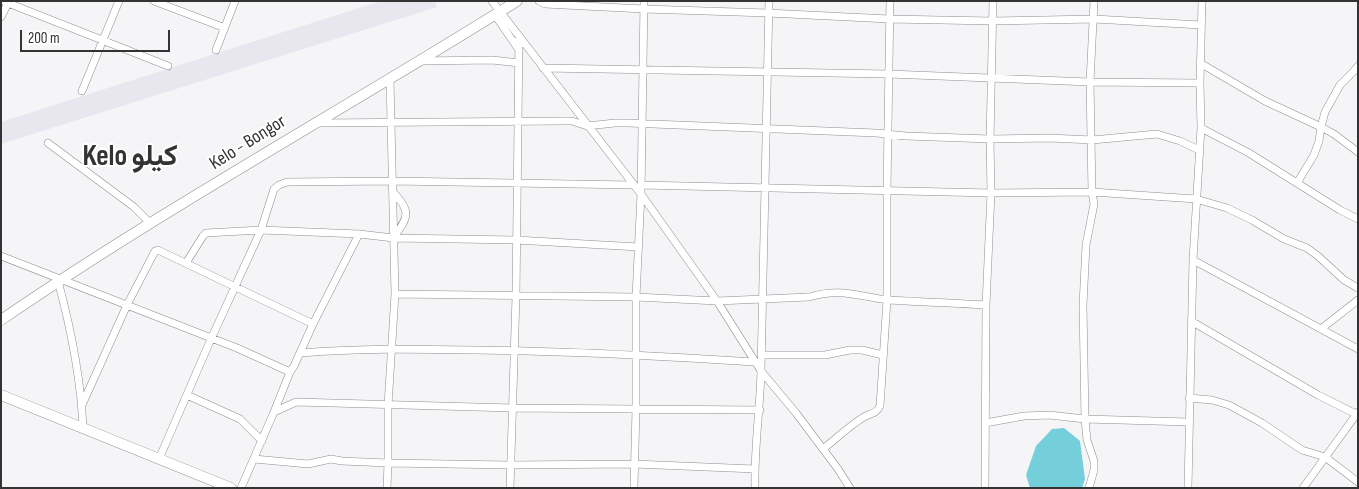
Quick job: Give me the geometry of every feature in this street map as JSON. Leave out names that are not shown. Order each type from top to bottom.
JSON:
[{"type":"highway","name":"Kelo - Bongor","points":[[1,320],[60,280],[314,123],[517,1]]},
{"type":"highway","points":[[1,395],[231,488]]},
{"type":"street","points":[[82,91],[120,1]]},
{"type":"street","points":[[154,1],[224,28]]},
{"type":"street","points":[[216,50],[234,1]]},
{"type":"street","points":[[492,1],[520,50]]},
{"type":"street","points":[[539,1],[544,4],[889,19],[994,21],[1094,19],[1201,25]]},
{"type":"street","points":[[637,185],[642,124],[644,1]]},
{"type":"street","points":[[755,488],[760,410],[769,1]]},
{"type":"street","points":[[823,450],[863,417],[878,411],[880,406],[887,300],[890,1]]},
{"type":"street","points":[[985,488],[986,305],[991,192],[990,139],[994,1]]},
{"type":"street","points":[[1089,488],[1094,470],[1094,461],[1087,440],[1085,418],[1082,305],[1086,245],[1094,204],[1092,192],[1090,82],[1094,1]]},
{"type":"street","points":[[1188,488],[1190,321],[1201,128],[1200,63],[1202,1]]},
{"type":"street","points":[[1,17],[6,2],[168,66]]},
{"type":"street","points":[[498,13],[519,35],[587,126],[637,185],[641,194],[717,301],[761,371],[838,469],[850,488]]},
{"type":"street","points":[[510,488],[516,296],[519,35]]},
{"type":"street","points":[[419,61],[492,60],[519,64]]},
{"type":"street","points":[[1200,63],[1265,101],[1321,127],[1358,152]]},
{"type":"street","points":[[1297,183],[1314,154],[1319,141],[1325,112],[1340,85],[1358,66]]},
{"type":"street","points":[[543,68],[889,74],[1090,82],[1200,83]]},
{"type":"street","points":[[386,488],[388,405],[395,294],[390,79]]},
{"type":"street","points":[[314,123],[560,121],[587,126],[615,123],[990,139],[1050,138],[1092,140],[1157,134],[1180,141],[1199,150]]},
{"type":"street","points":[[1201,128],[1249,153],[1340,210],[1358,219]]},
{"type":"street","points":[[48,143],[134,207],[151,224]]},
{"type":"street","points":[[159,459],[210,339],[261,230],[274,189],[287,182],[393,180],[991,192],[1092,192],[1196,199],[1227,208],[1284,239],[1307,248],[1344,280],[1358,288]]},
{"type":"street","points":[[393,192],[402,201],[406,212],[406,220],[394,238]]},
{"type":"street","points":[[634,488],[636,297],[641,194]]},
{"type":"street","points":[[186,263],[206,233],[261,230],[359,234],[394,238],[516,240],[638,247]]},
{"type":"street","points":[[241,488],[290,372],[359,234]]},
{"type":"street","points":[[82,405],[127,305],[155,251],[158,250],[313,324]]},
{"type":"street","points":[[1,256],[244,351],[290,372]]},
{"type":"street","points":[[1193,260],[1358,349]]},
{"type":"street","points":[[60,280],[82,405],[83,429]]},
{"type":"street","points":[[395,294],[636,297],[717,301],[809,297],[833,292],[859,294],[887,300],[986,305]]},
{"type":"street","points":[[1321,330],[1358,300]]},
{"type":"street","points":[[1190,321],[1302,386],[1357,413],[1303,488]]},
{"type":"street","points":[[300,353],[345,349],[391,348],[514,350],[636,354],[755,362]]},
{"type":"street","points":[[761,355],[825,355],[850,350],[883,354]]},
{"type":"street","points":[[187,395],[240,419],[262,441]]},
{"type":"street","points":[[1189,398],[1212,400],[1230,405],[1262,423],[1302,450],[1325,457],[1358,482]]},
{"type":"street","points":[[274,412],[296,402],[512,408],[760,410]]},
{"type":"street","points":[[985,423],[1024,416],[1049,415],[1189,422]]},
{"type":"street","points":[[254,459],[308,464],[331,459],[388,463],[510,465],[634,464],[755,469]]},
{"type":"shaded area","points":[[381,1],[435,1],[437,7],[1,144],[1,122]]},
{"type":"water","points":[[1064,428],[1080,441],[1085,479],[1082,488],[1030,488],[1026,475],[1036,446],[1052,429]]},
{"type":"district","name":"Kelo كيلو","points":[[130,158]]}]
